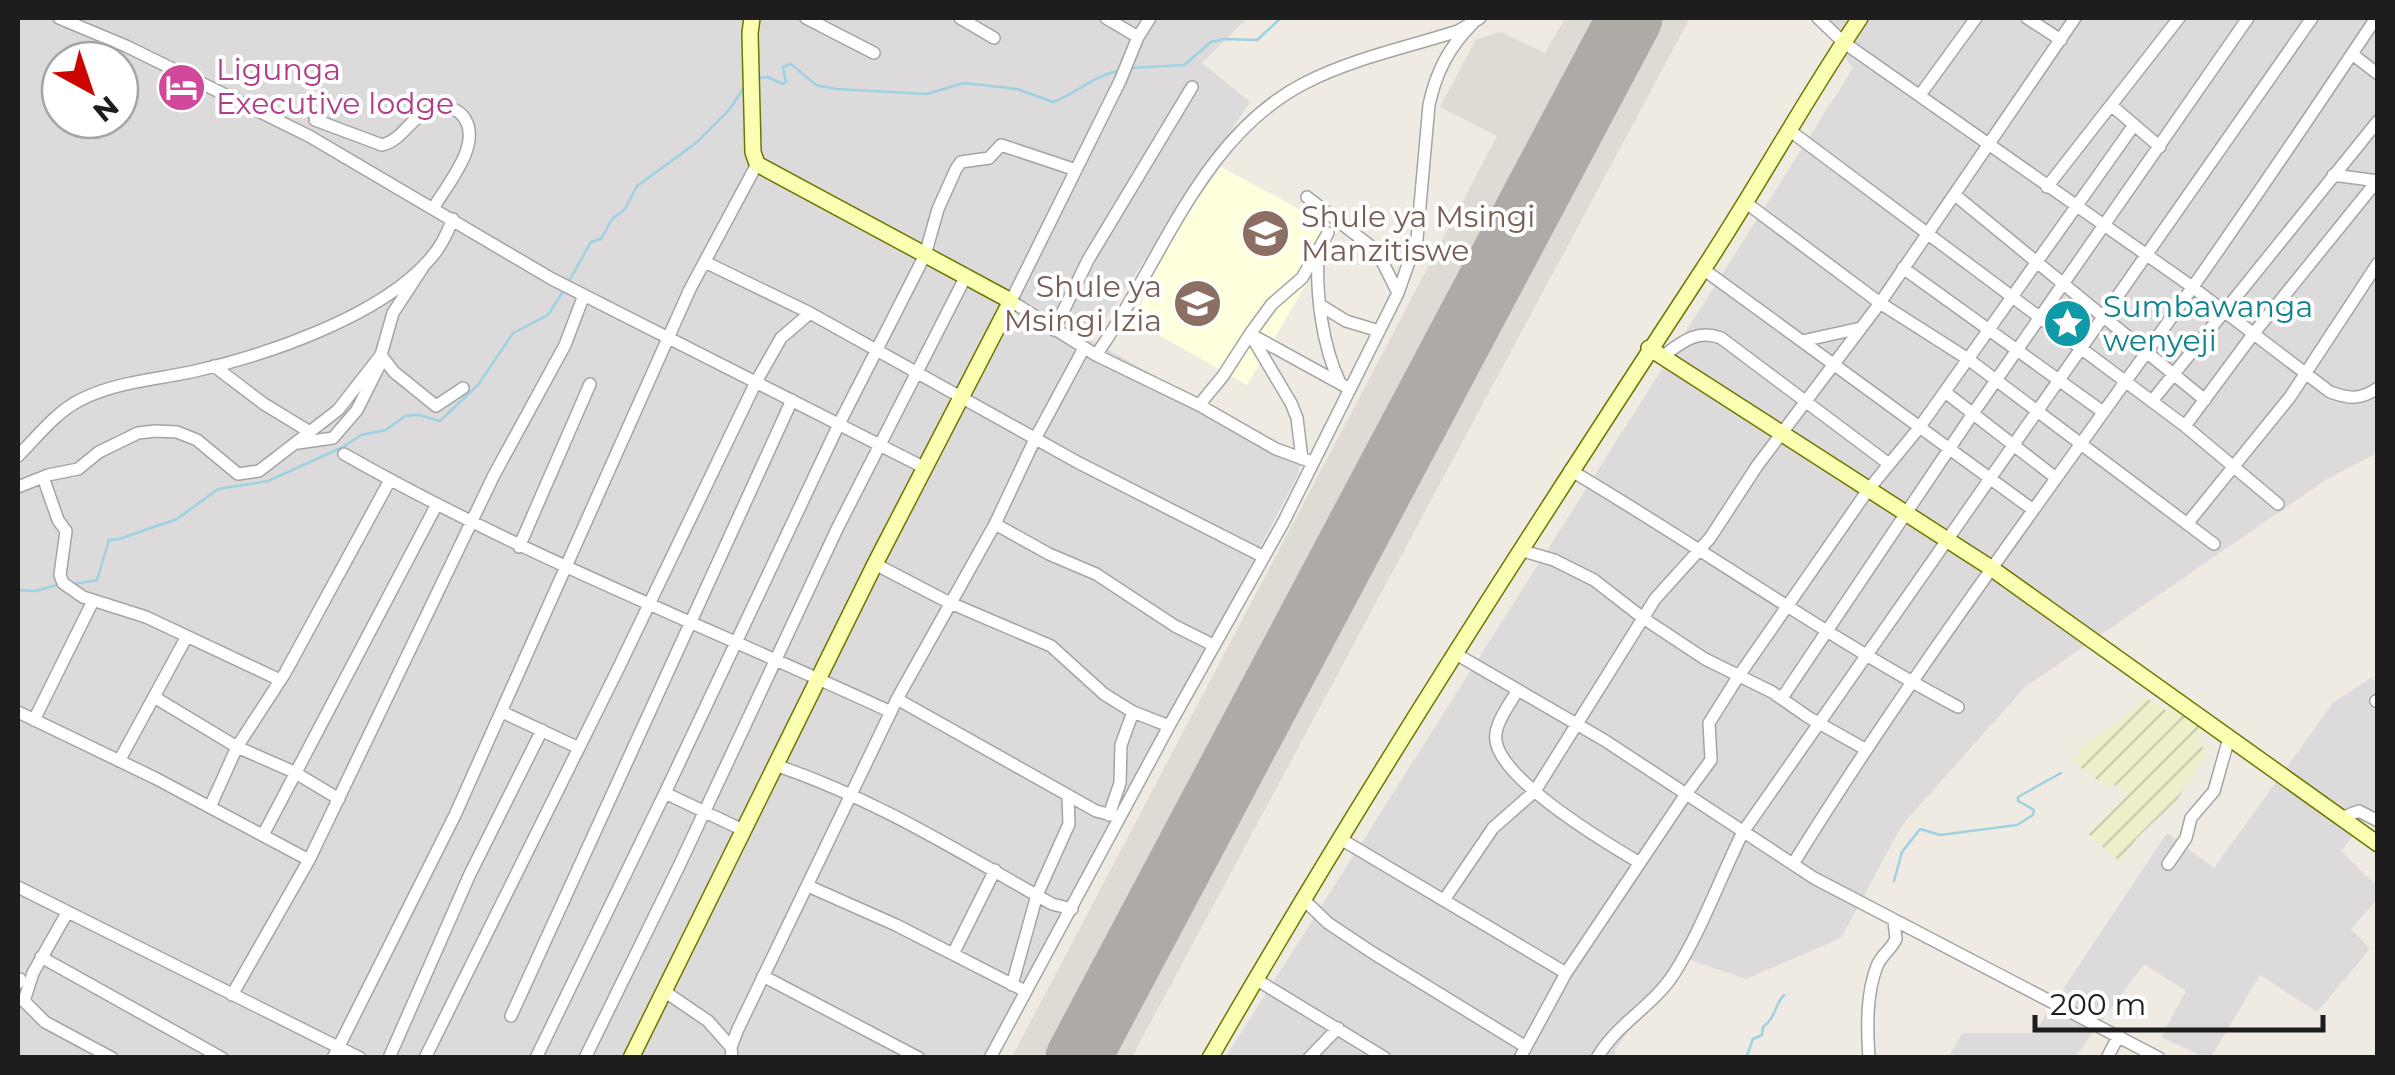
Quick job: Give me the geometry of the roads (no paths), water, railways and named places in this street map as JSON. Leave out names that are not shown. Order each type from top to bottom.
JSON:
[{"type":"street","points":[[59,18],[126,46],[309,136],[552,279],[925,468]]},
{"type":"street","points":[[335,1052],[455,815],[669,338],[757,164],[752,18]]},
{"type":"street","points":[[806,18],[874,52]]},
{"type":"street","points":[[960,18],[994,38]]},
{"type":"street","points":[[1106,18],[1138,37]]},
{"type":"street","points":[[631,1058],[1150,18]]},
{"type":"street","points":[[1818,18],[1843,42],[2191,286],[2330,392],[2350,399],[2365,397],[2378,388]]},
{"type":"street","points":[[1210,1058],[1339,838],[1570,470],[1656,352],[1703,269],[1860,18]]},
{"type":"street","points":[[1920,95],[1976,18]]},
{"type":"street","points":[[2027,18],[2061,40]]},
{"type":"street","points":[[1444,900],[1494,828],[1535,791],[1643,618],[1701,549],[1880,303],[2076,18]]},
{"type":"street","points":[[2047,187],[2179,18]]},
{"type":"street","points":[[1782,698],[1974,412],[2248,18]]},
{"type":"street","points":[[1598,1058],[1607,1040],[1644,1009],[1676,971],[1743,832],[2312,18]]},
{"type":"street","points":[[1793,864],[1911,681],[2126,382],[2376,18]]},
{"type":"street","points":[[990,1058],[1072,909],[1115,816],[1264,556],[1307,460],[1398,293],[1417,240],[1434,84],[1456,40],[1477,20]]},
{"type":"street","points":[[732,1052],[763,976],[894,706],[948,602],[995,524],[1035,439],[1191,198],[1238,134],[1304,83],[1477,20]]},
{"type":"street","points":[[2352,54],[2378,74]]},
{"type":"street","points":[[1054,330],[1088,260],[1192,87]]},
{"type":"street","points":[[2111,105],[2160,147]]},
{"type":"street","points":[[315,120],[382,146],[398,139],[427,112],[457,110],[468,125],[470,140],[434,207]]},
{"type":"street","points":[[2152,402],[2378,121]]},
{"type":"street","points":[[1303,899],[1328,922],[1523,1052],[1566,973],[1711,760],[1710,723],[1738,677],[1868,490],[1919,428],[2134,125]]},
{"type":"street","points":[[1789,130],[2185,426],[2278,504]]},
{"type":"street","points":[[536,1058],[839,424],[925,255],[938,208],[961,162],[989,158],[1001,144],[1076,170]]},
{"type":"street","points":[[757,164],[1012,301],[1090,351],[1276,449],[1307,460]]},
{"type":"street","points":[[2332,175],[2377,181]]},
{"type":"street","points":[[2185,426],[2254,333],[2377,181]]},
{"type":"street","points":[[1955,195],[2204,400]]},
{"type":"street","points":[[1307,197],[1377,251],[1398,293]]},
{"type":"street","points":[[1745,202],[1880,303],[1968,359],[2214,544]]},
{"type":"street","points":[[294,444],[334,438],[358,410],[382,356],[393,313],[453,219]]},
{"type":"street","points":[[1198,405],[1223,376],[1272,304],[1294,288],[1328,233]]},
{"type":"street","points":[[1319,250],[1320,305],[1331,357],[1346,387]]},
{"type":"street","points":[[705,262],[810,313],[1035,439],[1264,556]]},
{"type":"street","points":[[2187,524],[2306,373],[2378,263]]},
{"type":"street","points":[[18,456],[76,402],[135,380],[214,366],[328,328],[359,312],[425,264]]},
{"type":"street","points":[[1903,268],[2104,412]]},
{"type":"street","points":[[1703,269],[2032,509]]},
{"type":"street","points":[[584,1058],[774,658],[966,276]]},
{"type":"street","points":[[232,995],[310,860],[494,475],[565,345],[584,295]]},
{"type":"street","points":[[1320,305],[1346,321],[1379,331]]},
{"type":"street","points":[[425,1058],[756,382],[781,338],[810,313]]},
{"type":"street","points":[[1802,341],[1860,328]]},
{"type":"street","points":[[1250,334],[1346,387]]},
{"type":"street","points":[[1250,334],[1291,403],[1307,460]]},
{"type":"street","points":[[1656,352],[1693,336],[1714,335],[1889,464]]},
{"type":"street","points":[[1656,352],[1992,568],[2378,844]]},
{"type":"street","points":[[382,356],[408,386],[436,406],[463,388]]},
{"type":"street","points":[[18,487],[78,468],[99,452],[138,433],[155,431],[177,432],[196,440],[238,474],[259,471],[338,410],[382,356]]},
{"type":"street","points":[[214,366],[310,432]]},
{"type":"street","points":[[519,547],[590,384]]},
{"type":"street","points":[[1944,392],[2056,478]]},
{"type":"street","points":[[511,1016],[792,400]]},
{"type":"street","points":[[344,454],[519,547],[819,678],[894,706],[1115,816]]},
{"type":"street","points":[[1570,470],[1701,549],[1788,608],[1958,707]]},
{"type":"street","points":[[43,477],[66,532],[60,578],[71,589],[146,618],[280,680]]},
{"type":"street","points":[[210,807],[238,746],[280,680],[390,480]]},
{"type":"street","points":[[263,836],[436,506]]},
{"type":"street","points":[[995,524],[1096,574],[1213,645]]},
{"type":"street","points":[[1520,550],[1554,560],[1594,580],[1643,618],[1866,749]]},
{"type":"street","points":[[875,564],[948,602],[1051,646],[1104,694],[1133,712],[1169,726]]},
{"type":"street","points":[[34,720],[94,601]]},
{"type":"street","points":[[119,761],[186,638]]},
{"type":"street","points":[[1456,654],[1793,864],[1894,921],[2159,1058]]},
{"type":"street","points":[[1517,690],[1498,726],[1499,751],[1535,791],[1584,829],[1640,862]]},
{"type":"street","points":[[154,697],[338,799]]},
{"type":"street","points":[[18,712],[310,860]]},
{"type":"street","points":[[502,712],[579,748]]},
{"type":"street","points":[[1115,816],[1122,774],[1121,745],[1133,712]]},
{"type":"street","points":[[389,1058],[470,874],[542,730]]},
{"type":"street","points":[[2168,864],[2186,838],[2191,818],[2214,791],[2229,738]]},
{"type":"street","points":[[774,766],[853,796],[1058,906],[1072,909]]},
{"type":"street","points":[[665,793],[743,830]]},
{"type":"street","points":[[1012,985],[1037,895],[1069,824],[1068,795]]},
{"type":"street","points":[[2341,818],[2359,811],[2378,821]]},
{"type":"street","points":[[1339,838],[1566,973]]},
{"type":"street","points":[[953,954],[995,870]]},
{"type":"street","points":[[808,886],[1025,991]]},
{"type":"street","points":[[18,888],[232,995],[335,1052],[360,1058]]},
{"type":"street","points":[[67,913],[41,958],[21,981],[24,1001],[45,1022],[112,1058]]},
{"type":"street","points":[[1869,1058],[1872,986],[1878,962],[1896,940],[1894,921]]},
{"type":"street","points":[[41,958],[222,1058]]},
{"type":"street","points":[[763,976],[919,1058]]},
{"type":"street","points":[[1257,980],[1385,1058]]},
{"type":"street","points":[[664,991],[708,1021],[732,1052]]},
{"type":"street","points":[[1309,1058],[1338,1028]]},
{"type":"street","points":[[2107,1058],[2119,1035]]},
{"type":"waterway","points":[[1131,68],[1184,65],[1211,42],[1257,40],[1281,18]]},
{"type":"waterway","points":[[756,78],[767,77],[783,84],[783,67],[791,64],[816,85],[836,89],[927,94],[964,83],[1017,89],[1053,102],[1101,76],[1119,71]]},
{"type":"waterway","points":[[569,281],[591,242],[601,239],[637,186],[696,143],[729,110],[743,89]]},
{"type":"waterway","points":[[74,584],[97,580],[109,540],[177,519],[218,489],[268,481],[361,435],[386,430],[405,416],[440,421],[478,385],[513,333],[548,315],[565,288]]},
{"type":"waterway","points":[[18,590],[35,591],[57,585]]},
{"type":"waterway","points":[[1894,881],[1902,852],[1920,829],[1940,835],[2017,825],[2033,815],[2034,810],[2018,801],[2018,797],[2061,773]]},
{"type":"waterway","points":[[1746,1058],[1753,1039],[1762,1035],[1784,995]]},
{"type":"place","name":"Ligunga Executive lodge","points":[[181,87]]},
{"type":"place","name":"Shule ya Msingi Manzitiswe","points":[[1266,234]]},
{"type":"place","name":"Shule ya Msingi Izia","points":[[1197,304]]},
{"type":"place","name":"Sumbawanga wenyeji","points":[[2068,324]]}]
